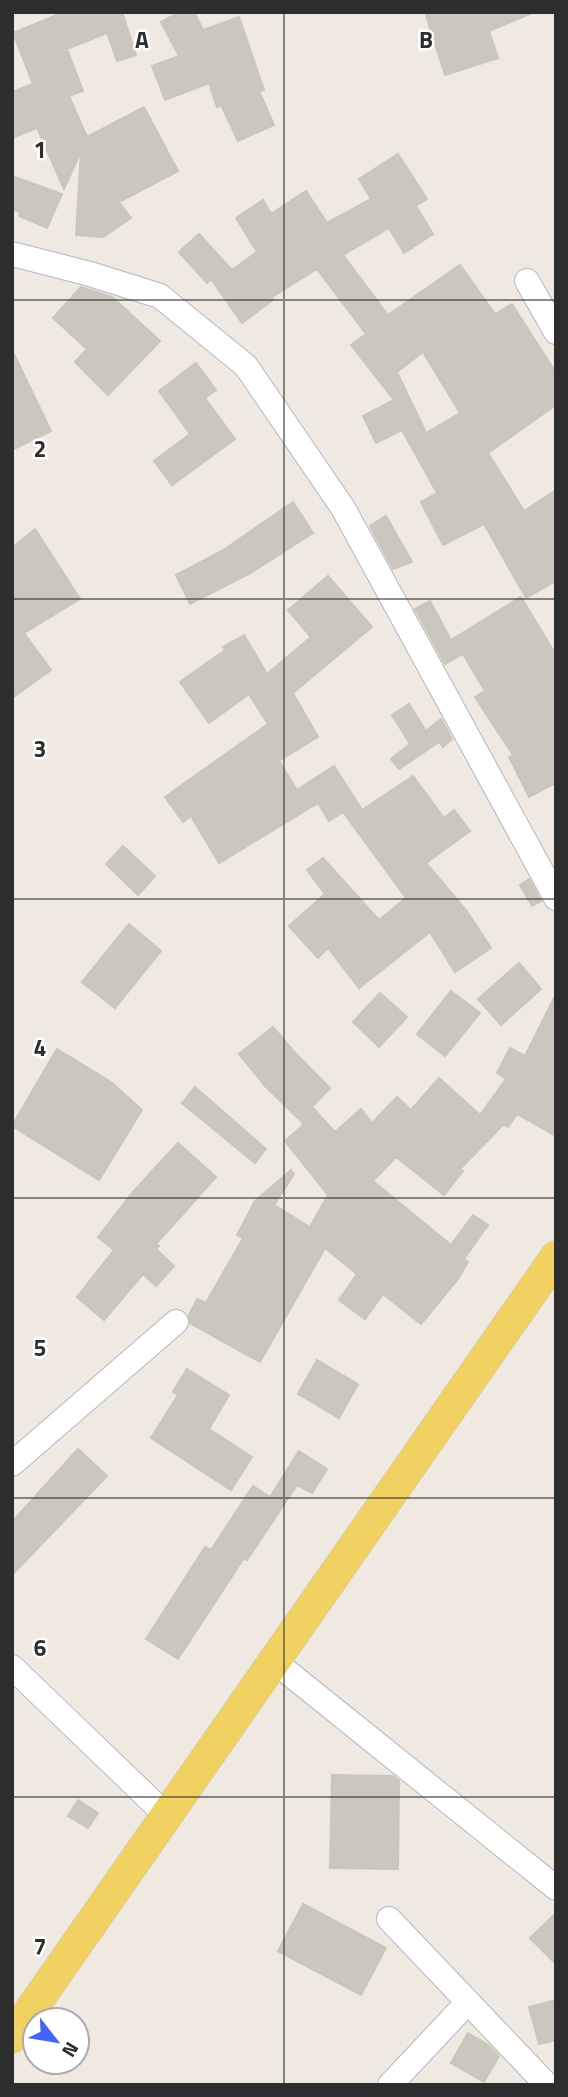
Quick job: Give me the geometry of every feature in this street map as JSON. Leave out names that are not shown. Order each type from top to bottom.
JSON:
[{"type":"main road","points":[[12,2037],[556,1257]]},
{"type":"street","points":[[12,254],[160,296],[246,366],[343,508],[556,898]]},
{"type":"street","points":[[527,281],[556,332]]},
{"type":"street","points":[[12,1464],[176,1322]]},
{"type":"street","points":[[275,1662],[556,1888]]},
{"type":"street","points":[[12,1667],[166,1815]]},
{"type":"street","points":[[389,1919],[547,2085]]},
{"type":"street","points":[[390,2085],[467,2003]]},
{"type":"building","points":[[64,12],[122,12],[136,55],[117,61],[107,33],[67,49],[83,91],[69,96],[87,137],[144,107],[178,171],[119,202],[131,218],[103,237],[76,235],[81,151],[64,189],[37,128],[12,138],[12,92],[33,84],[13,33]]},
{"type":"building","points":[[180,12],[194,12],[203,30],[239,17],[264,90],[259,91],[274,125],[238,141],[221,105],[217,107],[209,83],[165,100],[152,66],[179,56],[161,22]]},
{"type":"building","points":[[425,12],[532,13],[489,31],[498,58],[445,75]]},
{"type":"building","points":[[398,154],[427,199],[416,206],[433,234],[404,253],[389,228],[343,255],[388,315],[460,265],[495,314],[512,304],[556,373],[556,405],[488,453],[524,511],[556,490],[556,581],[526,598],[484,524],[443,545],[421,502],[437,493],[402,430],[376,443],[363,416],[394,400],[351,345],[366,334],[317,269],[272,297],[273,300],[242,323],[211,279],[207,283],[179,252],[199,234],[232,270],[257,252],[236,218],[263,200],[271,214],[306,191],[327,223],[371,199],[359,179]],"holes":[[[423,352],[460,413],[426,433],[397,372]]]},
{"type":"building","points":[[12,176],[62,194],[47,228],[19,216],[20,212],[12,209]]},
{"type":"building","points":[[81,287],[112,297],[160,341],[108,395],[75,362],[87,349],[53,318]]},
{"type":"building","points":[[12,350],[51,431],[12,450]]},
{"type":"building","points":[[196,363],[216,390],[205,398],[235,439],[172,485],[154,461],[190,434],[159,391]]},
{"type":"building","points":[[293,502],[313,533],[249,574],[190,604],[176,575],[222,551]]},
{"type":"building","points":[[386,516],[412,562],[393,569],[370,526]]},
{"type":"building","points":[[35,529],[80,599],[24,633],[51,670],[12,698],[12,548]]},
{"type":"building","points":[[328,576],[372,627],[293,693],[318,737],[279,761],[297,790],[334,766],[362,810],[413,776],[444,818],[454,810],[470,831],[426,863],[466,910],[491,948],[455,972],[430,932],[359,988],[328,948],[318,958],[289,926],[325,894],[307,870],[323,858],[379,920],[406,898],[343,812],[329,821],[318,803],[219,863],[191,816],[183,822],[165,797],[268,724],[249,694],[209,723],[180,682],[225,650],[223,647],[244,635],[267,674],[311,637],[288,610]]},
{"type":"building","points":[[521,597],[556,655],[556,783],[529,797],[509,757],[513,755],[475,697],[485,691],[463,654],[445,664],[415,609],[430,601],[451,640]]},
{"type":"building","points":[[409,704],[426,731],[441,719],[452,739],[443,747],[439,742],[399,769],[391,759],[410,744],[392,715]]},
{"type":"building","points":[[123,846],[155,876],[138,895],[106,864]]},
{"type":"building","points":[[529,879],[541,901],[532,906],[520,885]]},
{"type":"building","points":[[129,924],[161,951],[115,1008],[82,982]]},
{"type":"building","points":[[519,963],[541,989],[501,1025],[478,999]]},
{"type":"building","points":[[451,991],[480,1013],[445,1056],[417,1034]]},
{"type":"building","points":[[380,993],[407,1017],[379,1047],[353,1022]]},
{"type":"building","points":[[556,994],[556,1136],[517,1114],[508,1127],[504,1124],[460,1169],[463,1171],[444,1195],[396,1157],[373,1181],[451,1245],[473,1215],[488,1225],[464,1259],[468,1262],[458,1279],[421,1324],[383,1294],[365,1319],[339,1300],[357,1274],[325,1248],[260,1362],[190,1323],[189,1315],[197,1299],[206,1303],[243,1238],[237,1235],[255,1201],[291,1170],[294,1174],[274,1205],[310,1227],[328,1195],[285,1141],[304,1124],[265,1086],[239,1054],[273,1027],[330,1088],[312,1107],[335,1132],[361,1109],[372,1123],[397,1097],[411,1110],[439,1078],[480,1115],[506,1079],[497,1073],[510,1048],[525,1056]]},
{"type":"building","points":[[57,1049],[111,1082],[142,1110],[99,1180],[12,1126]]},
{"type":"building","points":[[195,1087],[266,1149],[255,1163],[182,1103]]},
{"type":"building","points":[[178,1143],[216,1177],[156,1244],[159,1246],[156,1249],[174,1266],[156,1286],[143,1274],[104,1320],[77,1297],[114,1250],[98,1237],[133,1192]]},
{"type":"building","points":[[317,1360],[358,1384],[339,1418],[298,1394]]},
{"type":"building","points":[[187,1369],[229,1395],[209,1429],[252,1457],[231,1490],[151,1438],[178,1395],[173,1392]]},
{"type":"building","points":[[78,1449],[107,1476],[12,1575],[12,1522]]},
{"type":"building","points":[[299,1451],[327,1469],[312,1493],[297,1485],[247,1560],[244,1558],[178,1659],[146,1639],[205,1547],[211,1550],[253,1486],[270,1497]]},
{"type":"building","points":[[332,1775],[393,1776],[399,1781],[398,1869],[330,1868]]},
{"type":"building","points":[[78,1800],[98,1813],[88,1828],[68,1816]]},
{"type":"building","points":[[303,1904],[386,1948],[361,1995],[278,1951]]},
{"type":"building","points":[[556,1913],[556,1964],[530,1938]]},
{"type":"building","points":[[556,2000],[556,2040],[539,2044],[529,2007]]},
{"type":"building","points":[[468,2033],[487,2044],[499,2056],[484,2082],[451,2063]]}]
